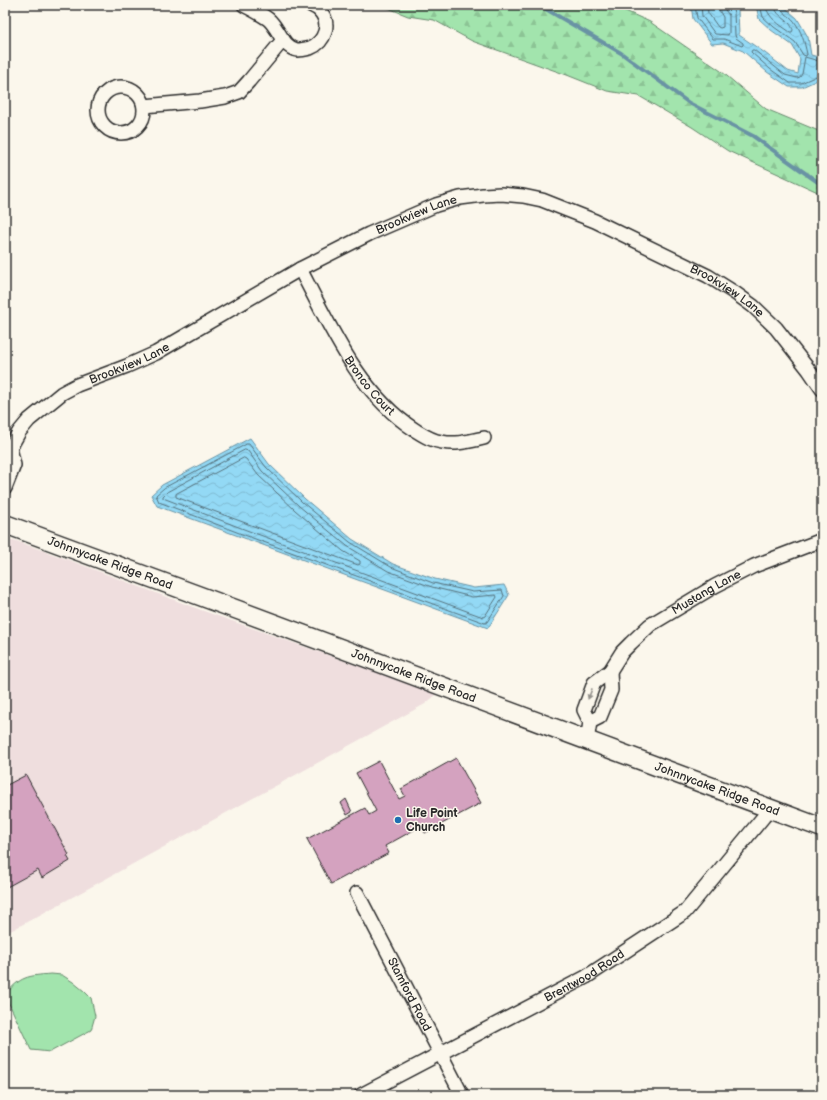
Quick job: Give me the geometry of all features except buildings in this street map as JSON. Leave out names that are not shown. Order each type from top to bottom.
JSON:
[{"type":"main road","name":"Johnnycake Ridge Road","points":[[5,524],[822,828]]},
{"type":"street","points":[[244,5],[268,19],[283,40],[290,47],[297,50],[306,49],[320,42],[324,36],[326,29],[325,21],[319,10],[311,5]]},
{"type":"street","points":[[144,106],[206,100],[225,97],[239,92],[250,81],[283,40]]},
{"type":"street","name":"Brookview Lane","points":[[5,488],[14,465],[8,450],[19,432],[29,420],[62,393],[76,385],[127,366],[156,353],[300,269],[369,234],[442,203],[460,198],[483,195],[495,194],[524,196],[542,200],[595,221],[708,276],[753,306],[776,328],[822,389]]},
{"type":"street","name":"Bronco Court","points":[[300,269],[341,346],[360,377],[390,411],[403,422],[429,439],[455,443],[484,438]]},
{"type":"street","name":"Mustang Lane","points":[[588,741],[590,722],[584,710],[594,683],[610,672],[622,652],[650,625],[716,586],[754,566],[822,540]]},
{"type":"street","points":[[590,722],[600,717],[611,690],[610,672]]},
{"type":"street","name":"Brentwood Road","points":[[361,1095],[442,1054],[586,977],[686,912],[770,809]]},
{"type":"street","name":"Stamford Road","points":[[357,893],[462,1095]]},
{"type":"shaded area","points":[[14,540],[201,610],[437,694],[425,704],[5,934],[5,543]]},
{"type":"green space","points":[[381,5],[612,5],[650,22],[721,71],[766,109],[821,132],[822,194],[728,151],[692,127],[639,96],[607,91],[472,41],[434,20],[408,16]]},
{"type":"green space","points":[[36,975],[62,975],[84,991],[91,998],[95,1016],[91,1030],[50,1052],[31,1050],[5,995],[16,984],[25,978]]},
{"type":"water","points":[[691,5],[732,5],[738,10],[739,35],[788,71],[798,74],[800,59],[792,45],[771,30],[759,19],[756,5],[782,5],[797,18],[808,37],[811,55],[822,58],[822,78],[802,87],[789,87],[767,72],[743,51],[723,43],[712,44],[693,19]]},
{"type":"water","points":[[250,438],[269,464],[305,499],[352,539],[393,564],[435,579],[474,588],[504,585],[509,595],[488,628],[157,506],[151,495],[162,485]]},
{"type":"waterway","points":[[539,5],[621,53],[689,103],[753,136],[822,185]]},
{"type":"place","name":"Life Point Church","points":[[398,820]]}]
